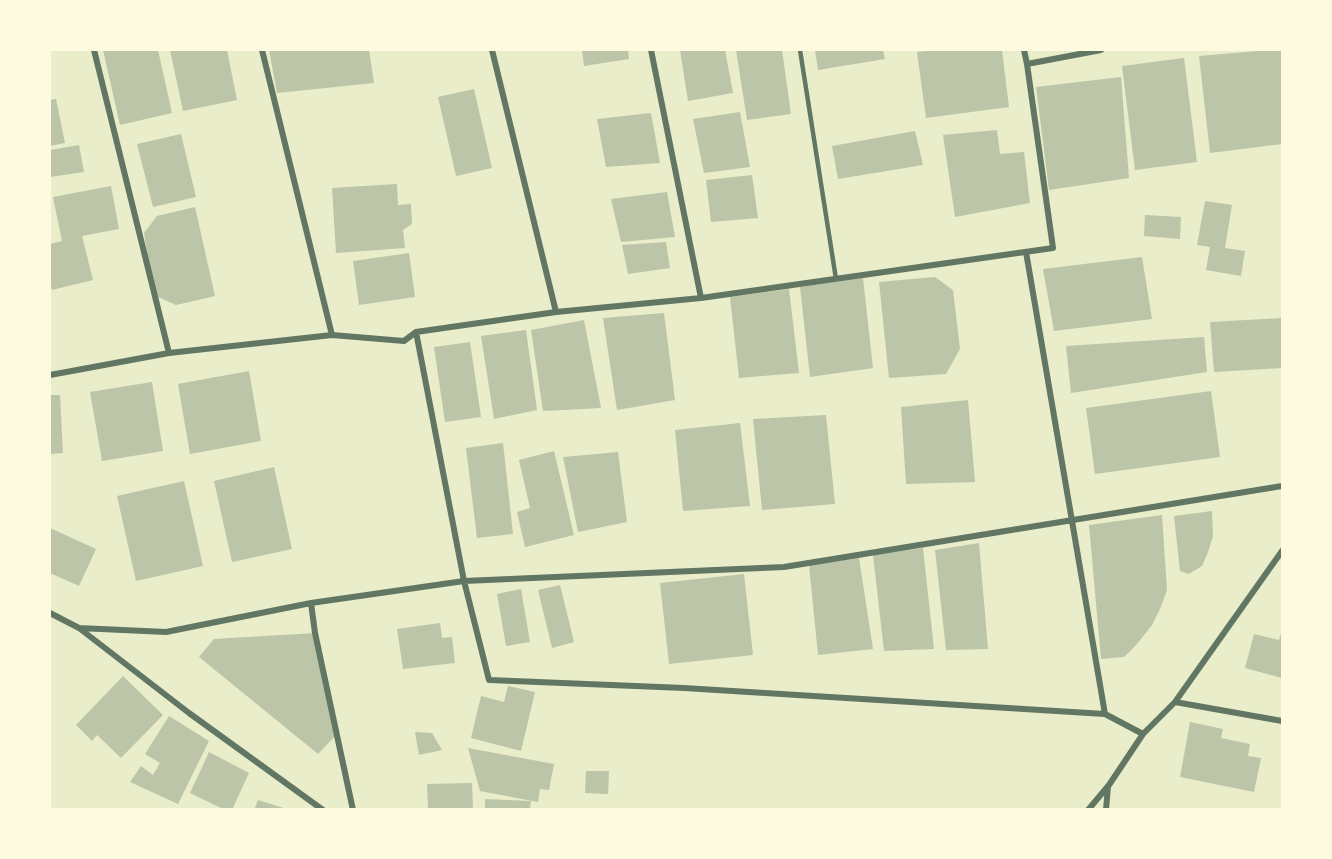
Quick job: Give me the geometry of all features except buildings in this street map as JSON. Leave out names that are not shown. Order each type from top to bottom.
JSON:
[{"type":"street","points":[[94,50],[169,353]]},
{"type":"street","points":[[262,50],[333,335]]},
{"type":"street","points":[[492,50],[556,312]]},
{"type":"street","points":[[651,50],[701,298]]},
{"type":"street","points":[[50,375],[169,353],[333,335],[404,341],[416,332],[556,312],[701,298],[1053,248],[1024,50]]},
{"type":"street","points":[[1027,64],[1101,50]]},
{"type":"street","points":[[1026,252],[1105,714]]},
{"type":"street","points":[[416,332],[464,581],[489,680],[684,688],[1105,714],[1143,734]]},
{"type":"street","points":[[79,628],[166,632],[311,603],[464,581],[784,567],[1282,486]]},
{"type":"street","points":[[1089,810],[1143,734],[1175,702],[1282,551]]},
{"type":"street","points":[[311,603],[315,633],[354,810]]},
{"type":"street","points":[[50,613],[79,628],[189,713],[323,810]]},
{"type":"street","points":[[1175,702],[1282,721]]},
{"type":"street","points":[[1106,810],[1108,785]]},
{"type":"lane","points":[[800,50],[836,279]]}]
